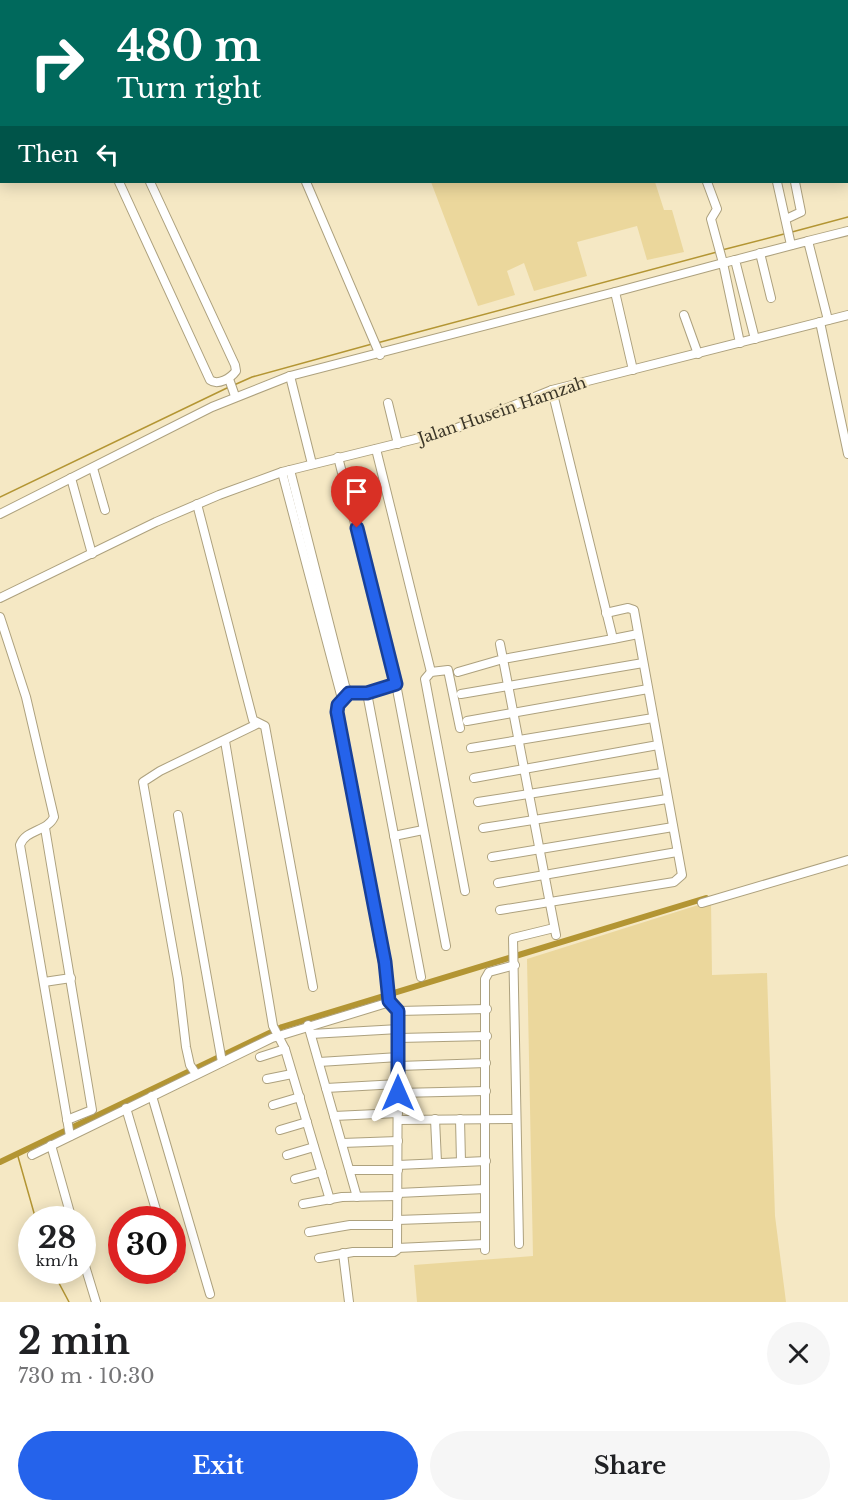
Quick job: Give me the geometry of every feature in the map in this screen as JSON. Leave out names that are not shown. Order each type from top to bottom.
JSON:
[{"type":"street","points":[[119,183],[210,380],[216,382],[230,380]]},
{"type":"street","points":[[150,183],[236,365],[236,370],[230,380],[235,395]]},
{"type":"street","points":[[306,183],[380,353]]},
{"type":"street","points":[[707,183],[717,209],[711,219],[723,262],[740,343]]},
{"type":"street","points":[[777,183],[791,243]]},
{"type":"street","points":[[786,219],[801,212],[795,183]]},
{"type":"street","points":[[0,514],[235,395],[290,376],[615,292],[791,243],[848,231]]},
{"type":"street","points":[[808,241],[848,454]]},
{"type":"street","points":[[760,253],[771,298]]},
{"type":"street","points":[[735,260],[755,339]]},
{"type":"street","points":[[726,276],[738,273]]},
{"type":"street","points":[[615,292],[633,370]]},
{"type":"street","points":[[684,315],[698,354]]},
{"type":"street","name":"Jalan Husein Hamzah","points":[[0,598],[197,504],[286,471],[452,430],[552,390],[848,315]]},
{"type":"street","points":[[290,376],[312,464]]},
{"type":"street","points":[[552,390],[613,639]]},
{"type":"street","points":[[387,403],[398,444]]},
{"type":"street","points":[[376,449],[432,672]]},
{"type":"street","points":[[338,457],[396,684],[446,946]]},
{"type":"street","points":[[93,468],[105,510]]},
{"type":"street","points":[[286,471],[345,694]]},
{"type":"street","points":[[71,478],[92,554]]},
{"type":"street","points":[[197,504],[253,720],[265,726],[313,987]]},
{"type":"street","points":[[500,910],[678,881],[682,875],[632,608],[606,613]]},
{"type":"street","points":[[0,617],[26,697],[51,796],[54,817],[45,828],[23,838],[20,844],[70,1134]]},
{"type":"street","points":[[458,672],[503,658],[638,634]]},
{"type":"street","points":[[500,644],[555,932],[513,938],[519,1244]]},
{"type":"street","points":[[461,694],[643,663]]},
{"type":"street","points":[[460,728],[448,670],[432,672],[425,679],[465,891]]},
{"type":"street","points":[[345,694],[367,693],[396,684]]},
{"type":"street","points":[[467,721],[648,689]]},
{"type":"street","points":[[367,693],[421,977]]},
{"type":"street","points":[[345,694],[338,705],[337,712],[390,1001],[398,1011],[397,1248]]},
{"type":"street","points":[[471,748],[653,718]]},
{"type":"street","points":[[196,1074],[190,1065],[178,979],[143,785],[146,779],[160,771],[257,724]]},
{"type":"street","points":[[225,741],[273,1026],[285,1049],[330,1200]]},
{"type":"street","points":[[474,777],[658,746]]},
{"type":"street","points":[[478,802],[662,773]]},
{"type":"street","points":[[483,828],[667,799]]},
{"type":"street","points":[[178,815],[222,1061]]},
{"type":"street","points":[[492,857],[673,826]]},
{"type":"street","points":[[45,828],[92,1110],[68,1121]]},
{"type":"street","points":[[393,836],[423,830]]},
{"type":"street","points":[[498,884],[677,852]]},
{"type":"street","points":[[702,903],[848,861]]},
{"type":"street","points":[[319,1258],[343,1253],[394,1252],[397,1248],[485,1247],[487,1010],[485,979],[489,972],[514,960]]},
{"type":"street","points":[[44,982],[71,978]]},
{"type":"street","points":[[32,1155],[70,1134],[278,1035],[390,1001]]},
{"type":"street","points":[[398,1011],[487,1010]]},
{"type":"street","points":[[308,1025],[357,1197]]},
{"type":"street","points":[[311,1034],[399,1029]]},
{"type":"street","points":[[399,1038],[487,1036]]},
{"type":"street","points":[[260,1057],[285,1049]]},
{"type":"street","points":[[319,1062],[399,1057]]},
{"type":"street","points":[[399,1066],[486,1063]]},
{"type":"street","points":[[267,1079],[292,1074]]},
{"type":"street","points":[[326,1088],[486,1091]]},
{"type":"street","points":[[152,1096],[210,1294]]},
{"type":"street","points":[[273,1105],[300,1097]]},
{"type":"street","points":[[126,1108],[155,1206]]},
{"type":"street","points":[[334,1116],[515,1119]]},
{"type":"street","points":[[435,1119],[437,1162]]},
{"type":"street","points":[[460,1119],[460,1162]]},
{"type":"street","points":[[280,1130],[307,1122]]},
{"type":"street","points":[[342,1143],[398,1141]]},
{"type":"street","points":[[51,1145],[68,1206]]},
{"type":"street","points":[[286,1155],[314,1147]]},
{"type":"street","points":[[350,1170],[437,1162],[486,1161]]},
{"type":"street","points":[[295,1179],[322,1172]]},
{"type":"street","points":[[303,1204],[357,1197],[485,1189]]},
{"type":"street","points":[[309,1232],[350,1225],[485,1217]]},
{"type":"street","points":[[343,1253],[349,1302]]},
{"type":"street","points":[[91,1284],[96,1302]]},
{"type":"shaded area","points":[[431,183],[655,183],[664,210],[672,210],[684,252],[647,260],[637,226],[577,242],[587,276],[534,291],[524,263],[507,271],[515,295],[478,306]]},
{"type":"shaded area","points":[[711,901],[712,975],[767,973],[775,1216],[786,1302],[417,1302],[414,1265],[533,1256],[527,959]]},
{"type":"waterway","points":[[792,232],[848,217]]},
{"type":"waterway","points":[[722,250],[784,234]]},
{"type":"waterway","points":[[377,343],[717,252]]},
{"type":"waterway","points":[[234,385],[252,377],[372,344]]},
{"type":"waterway","points":[[0,497],[229,387]]},
{"type":"waterway","points":[[0,1162],[282,1027],[706,898]]},
{"type":"waterway","points":[[17,1153],[32,1206]]},
{"type":"waterway","points":[[59,1284],[69,1302]]},
{"type":"route","points":[[357,528],[396,684],[367,693],[349,693],[338,705],[337,712],[385,962],[389,1001],[398,1011],[398,1093]]}]
